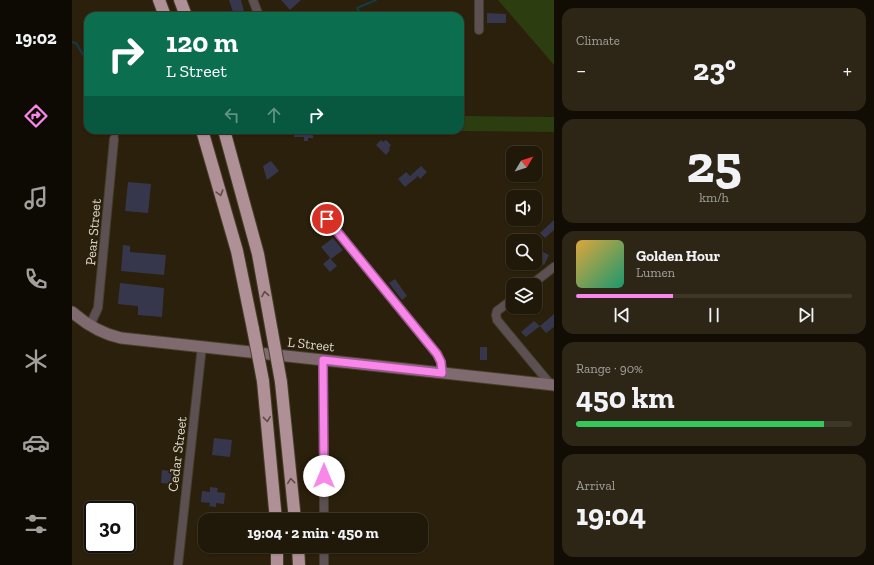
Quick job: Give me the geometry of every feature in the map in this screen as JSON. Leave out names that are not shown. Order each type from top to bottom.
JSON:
[{"type":"highway","points":[[160,0],[164,12]]},
{"type":"highway","points":[[180,0],[184,12]]},
{"type":"highway","points":[[203,134],[237,251],[263,381],[275,513]]},
{"type":"highway","points":[[225,134],[258,254],[281,382],[294,513]]},
{"type":"highway","points":[[277,553],[277,565]]},
{"type":"highway","points":[[298,553],[299,565]]},
{"type":"street","points":[[253,0],[258,12]]},
{"type":"street","points":[[479,0],[479,30]]},
{"type":"street","name":"Pear Street","points":[[90,325],[98,308],[114,139]]},
{"type":"street","points":[[327,219],[437,354],[441,362],[442,373]]},
{"type":"street","points":[[540,278],[554,267]]},
{"type":"street","points":[[506,304],[497,311],[497,320],[552,385]]},
{"type":"street","name":"L Street","points":[[72,312],[107,335],[121,338],[552,385]]},
{"type":"street","name":"Cedar Street","points":[[178,565],[202,346]]},
{"type":"street","points":[[323,360],[324,513]]},
{"type":"street","points":[[324,553],[324,565]]},
{"type":"lane","points":[[114,139],[116,134]]},
{"type":"green space","points":[[498,0],[554,0],[554,65]]},
{"type":"green space","points":[[464,116],[554,117],[554,132],[464,131]]},
{"type":"building","points":[[229,0],[241,0],[244,11],[233,12]]},
{"type":"building","points":[[281,0],[301,0],[290,10]]},
{"type":"building","points":[[487,13],[506,14],[506,23],[487,23]]},
{"type":"building","points":[[294,134],[313,134],[313,138],[308,138],[308,141],[304,141],[304,137],[294,137]]},
{"type":"building","points":[[381,140],[383,142],[386,140],[391,145],[389,148],[390,150],[386,155],[376,145]]},
{"type":"building","points":[[271,161],[279,171],[267,180],[263,166]]},
{"type":"building","points":[[421,166],[427,172],[420,179],[418,176],[405,187],[398,179],[406,172],[410,176]]},
{"type":"building","points":[[128,182],[151,184],[148,213],[125,211]]},
{"type":"building","points":[[554,220],[554,230],[545,238],[540,233]]},
{"type":"building","points":[[333,238],[343,250],[331,259],[321,247]]},
{"type":"building","points":[[123,245],[130,246],[130,252],[166,255],[164,275],[121,271]]},
{"type":"building","points":[[542,252],[549,255],[544,265],[542,264]]},
{"type":"building","points":[[330,258],[337,266],[330,272],[323,264]]},
{"type":"building","points":[[395,279],[407,296],[402,300],[389,283]]},
{"type":"building","points":[[120,283],[164,288],[162,317],[138,315],[138,306],[118,304]]},
{"type":"building","points":[[554,314],[554,327],[546,333],[540,326]]},
{"type":"building","points":[[534,321],[540,326],[526,337],[521,332]]},
{"type":"building","points":[[480,347],[487,347],[487,360],[480,360]]},
{"type":"building","points":[[214,438],[232,440],[230,457],[212,455]]},
{"type":"building","points":[[162,470],[172,471],[170,484],[161,483]]},
{"type":"building","points":[[210,487],[218,488],[217,492],[225,493],[224,504],[216,503],[216,507],[209,506],[210,503],[201,502],[202,491],[210,492]]},
{"type":"waterway","points":[[360,12],[357,8],[376,0]]},
{"type":"waterway","points":[[72,42],[76,43],[84,56]]},
{"type":"route","points":[[324,476],[323,360],[442,373],[441,362],[437,354],[327,219]]}]
